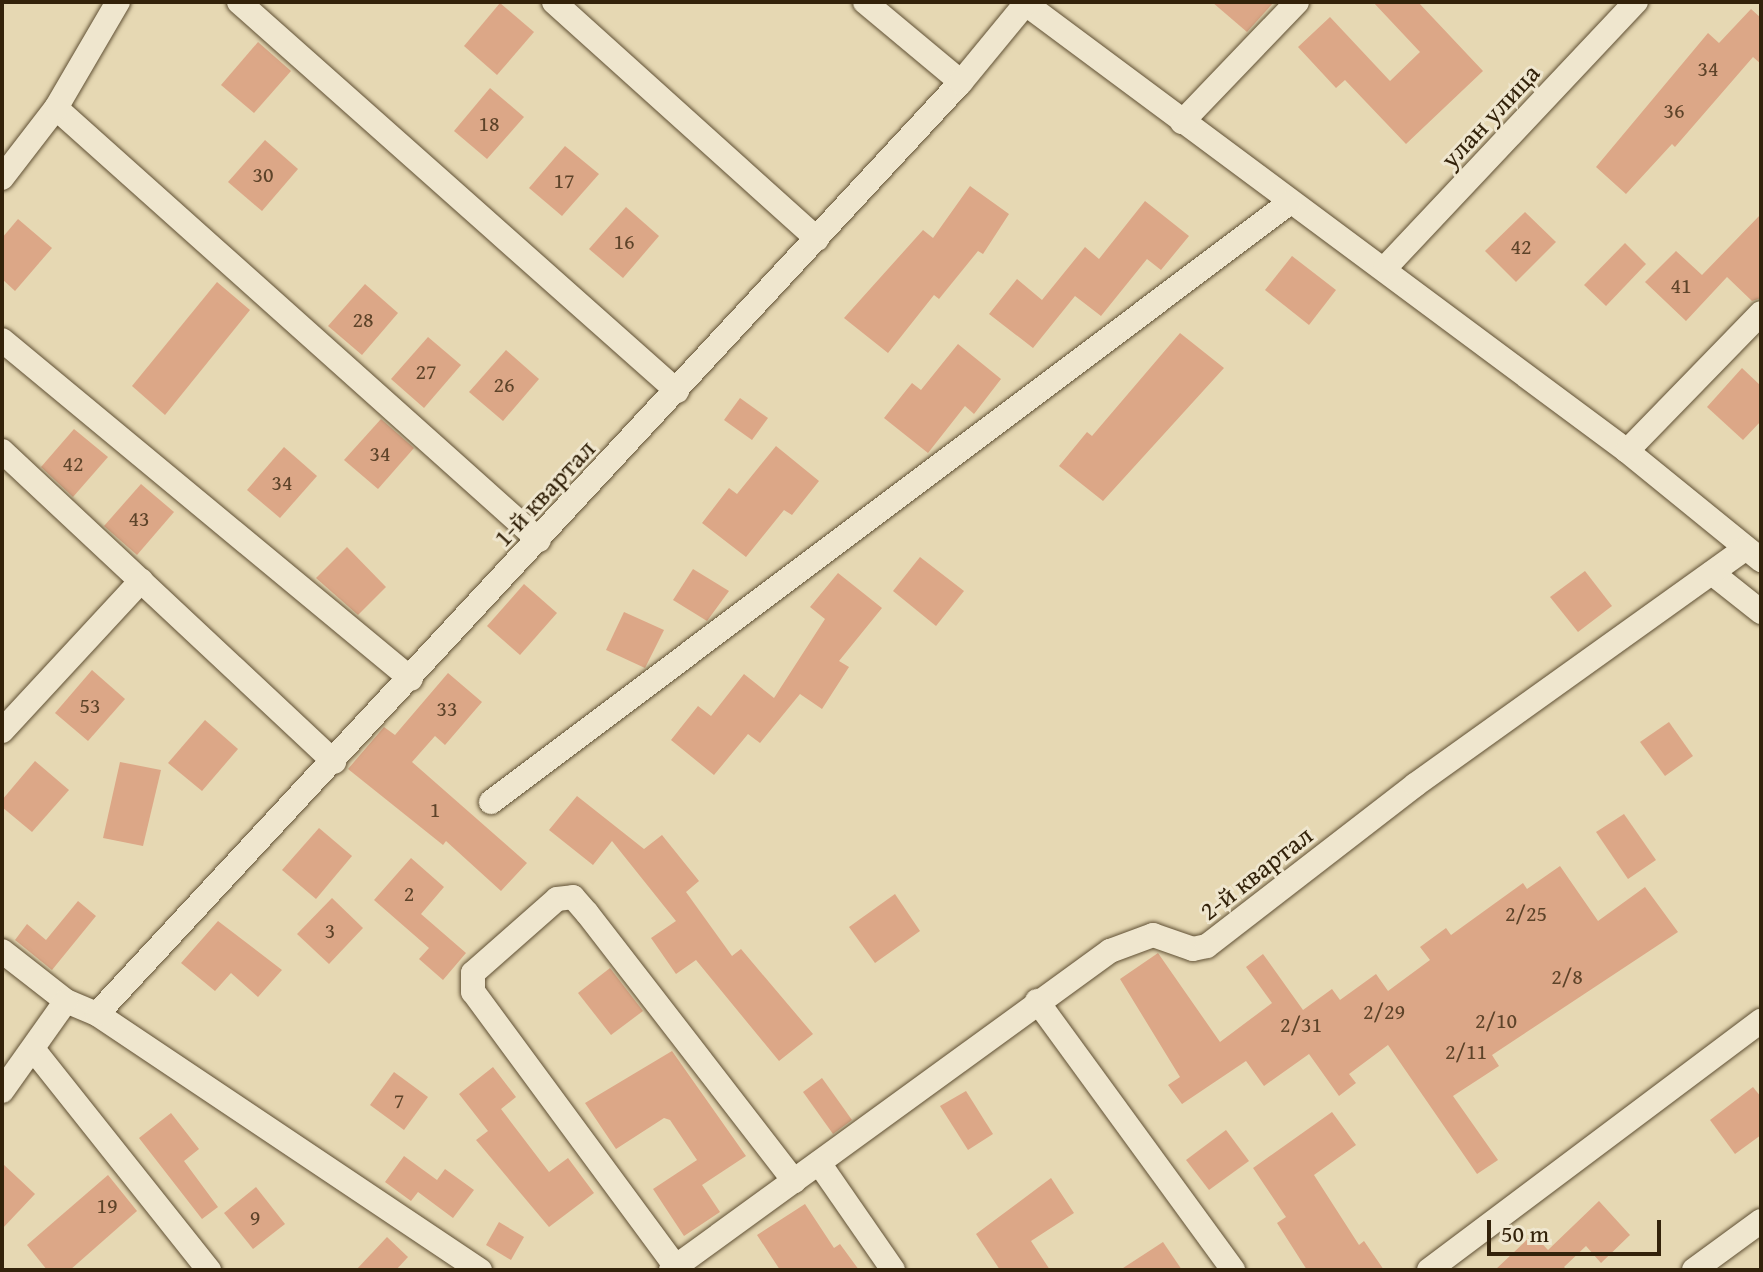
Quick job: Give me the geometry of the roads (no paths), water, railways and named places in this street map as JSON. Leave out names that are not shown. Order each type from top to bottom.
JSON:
[{"type":"street","points":[[2,178],[56,108],[118,2]]},
{"type":"street","points":[[239,2],[677,391]]},
{"type":"street","points":[[554,2],[817,239]]},
{"type":"street","points":[[865,2],[961,82]]},
{"type":"street","points":[[1182,122],[1297,2]]},
{"type":"street","name":"улан улица","points":[[1385,268],[1636,2]]},
{"type":"street","points":[[1027,3],[1289,203],[1385,268],[1627,451],[1753,555]]},
{"type":"street","name":"1-й квартал","points":[[97,1014],[817,239],[961,82],[1027,3]]},
{"type":"street","points":[[56,108],[539,540]]},
{"type":"street","points":[[491,802],[1289,203]]},
{"type":"street","points":[[1627,451],[1761,313]]},
{"type":"street","points":[[2,340],[411,679]]},
{"type":"street","points":[[2,451],[334,762]]},
{"type":"street","name":"2-й квартал","points":[[673,1268],[1110,951],[1153,935],[1193,949],[1207,946],[1415,785],[1712,573],[1753,555]]},
{"type":"street","points":[[1712,573],[1761,612]]},
{"type":"street","points":[[2,731],[141,581]]},
{"type":"street","points":[[673,1268],[473,992],[473,973],[557,899],[573,897],[587,913],[794,1181]]},
{"type":"street","points":[[2,951],[66,1001],[97,1014],[480,1270]]},
{"type":"street","points":[[2,1091],[66,1001]]},
{"type":"street","points":[[1037,1001],[1233,1270]]},
{"type":"street","points":[[1429,1270],[1761,1021]]},
{"type":"street","points":[[33,1049],[209,1270]]},
{"type":"street","points":[[819,1163],[893,1270]]},
{"type":"street","points":[[1694,1270],[1761,1221]]}]
